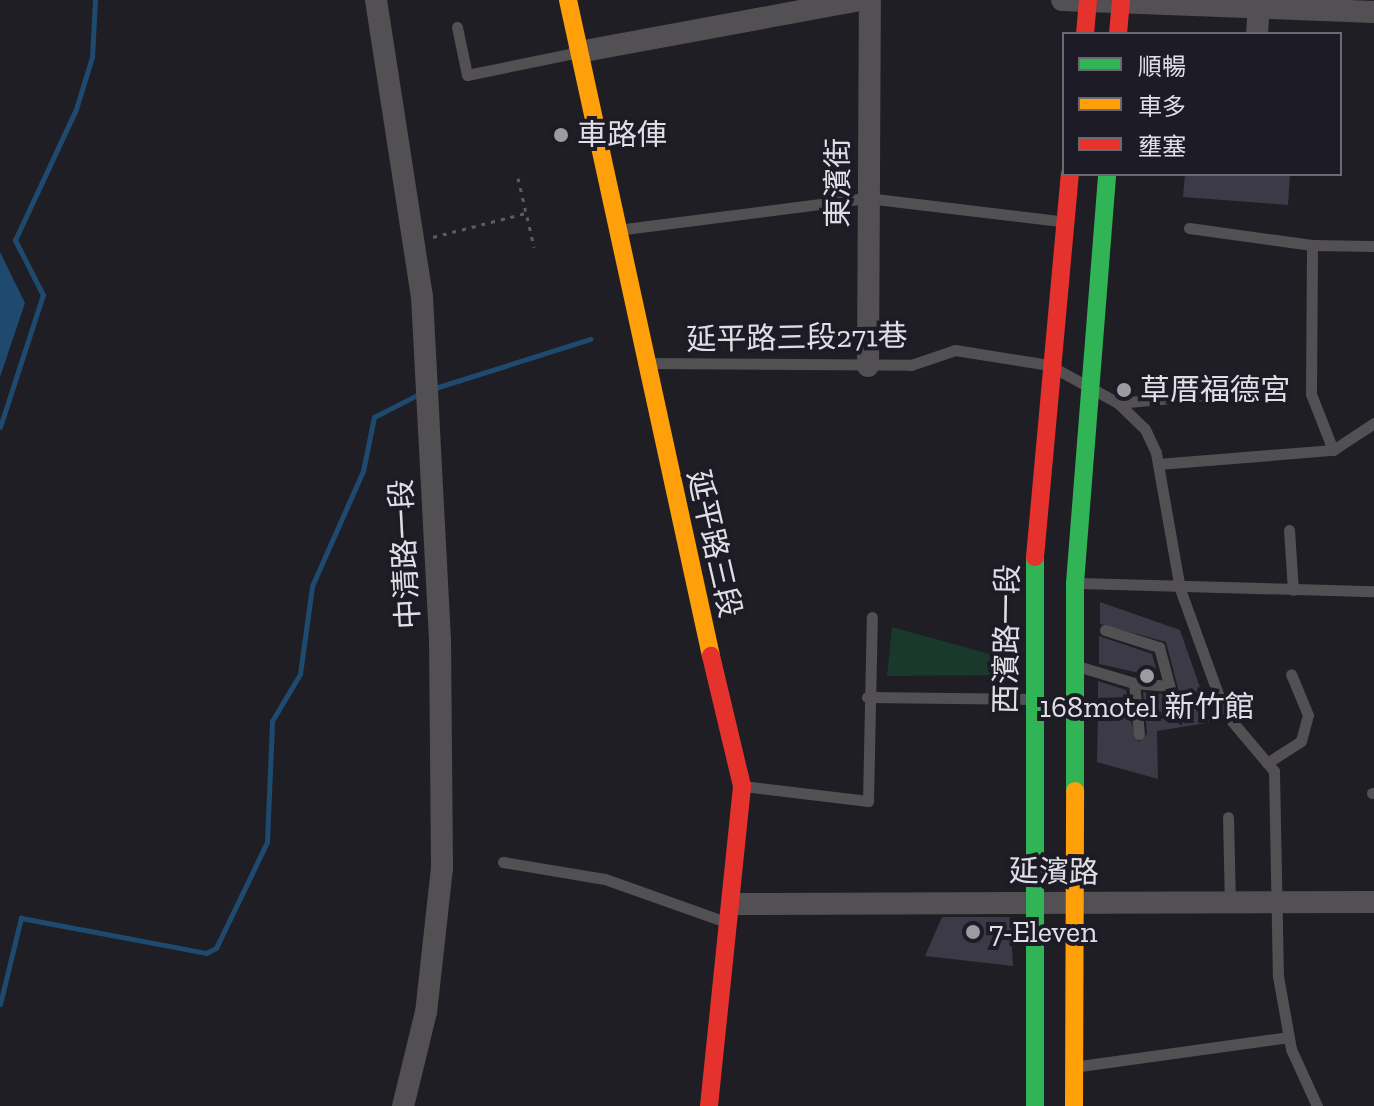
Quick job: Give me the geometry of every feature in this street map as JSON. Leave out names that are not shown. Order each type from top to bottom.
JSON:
[{"type":"main road","name":"延平路三段","points":[[568,0],[642,363],[742,786],[709,1106]]},
{"type":"main road","points":[[1118,32],[1121,0]]},
{"type":"main road","points":[[1085,32],[1088,1]]},
{"type":"main road","name":"西濱路一段","points":[[1035,1106],[1034,699],[1049,365],[1070,176]]},
{"type":"main road","points":[[1074,1106],[1075,583],[1087,389],[1107,176]]},
{"type":"street","name":"中清路一段","points":[[376,0],[413,241],[427,392],[442,868],[426,1012],[403,1106]]},
{"type":"street","points":[[579,52],[794,7],[860,0]]},
{"type":"street","name":"東濱街","points":[[868,366],[870,0]]},
{"type":"street","points":[[1062,0],[1374,12]]},
{"type":"street","points":[[1257,32],[1259,7]]},
{"type":"street","name":"延濱路","points":[[731,914],[1035,900],[1073,903],[1374,902]]},
{"type":"lane","points":[[457,27],[467,75],[579,52]]},
{"type":"lane","points":[[615,230],[867,198],[1065,221]]},
{"type":"lane","points":[[1189,228],[1312,245],[1374,246]]},
{"type":"lane","points":[[1312,245],[1311,394],[1333,450]]},
{"type":"lane","name":"延平路三段271巷","points":[[642,363],[911,365],[955,350],[1049,365],[1087,389],[1118,403]]},
{"type":"lane","points":[[1118,403],[1203,395]]},
{"type":"lane","points":[[1118,403],[1145,429],[1158,464],[1180,589],[1225,713],[1274,771],[1273,902],[1289,1037],[1317,1106]]},
{"type":"lane","points":[[1158,464],[1333,450],[1374,423]]},
{"type":"lane","points":[[1289,530],[1293,590]]},
{"type":"lane","points":[[1075,583],[1180,589],[1374,591]]},
{"type":"lane","points":[[742,786],[868,801],[867,697],[872,617]]},
{"type":"lane","points":[[1105,630],[1159,647],[1177,714]]},
{"type":"lane","points":[[1075,665],[1134,683],[1169,686]]},
{"type":"lane","points":[[1267,763],[1301,741],[1308,715],[1291,674]]},
{"type":"lane","points":[[1134,683],[1139,734]]},
{"type":"lane","points":[[867,697],[1034,699]]},
{"type":"lane","points":[[1074,707],[1136,705]]},
{"type":"lane","points":[[1228,817],[1230,902]]},
{"type":"lane","points":[[503,862],[605,879],[731,914]]},
{"type":"lane","points":[[1075,1067],[1289,1037]]},
{"type":"path","points":[[518,178],[534,247]]},
{"type":"path","points":[[413,241],[526,213]]},
{"type":"green space","points":[[892,627],[1015,661],[1016,675],[887,676]]},
{"type":"water","points":[[0,252],[25,303],[0,377]]},
{"type":"building","points":[[1185,176],[1290,176],[1288,205],[1183,197]]},
{"type":"building","points":[[1100,602],[1180,630],[1212,722],[1157,731],[1158,779],[1097,762],[1098,715],[1128,714],[1139,742],[1147,734],[1143,692],[1163,694],[1174,722],[1185,715],[1166,642],[1100,624]]},
{"type":"building","points":[[1099,636],[1152,654],[1158,677],[1099,664]]},
{"type":"building","points":[[1098,681],[1126,690],[1127,697],[1098,698]]},
{"type":"building","name":"7-Eleven","points":[[942,917],[1010,917],[1013,966],[925,956]]},
{"type":"waterway","points":[[0,427],[43,295],[15,240],[76,109],[92,57],[95,0]]},
{"type":"waterway","points":[[435,388],[590,339]]},
{"type":"waterway","points":[[0,1004],[21,918],[206,953],[216,948],[267,842],[272,721],[300,674],[312,586],[363,471],[374,417],[421,393]]},
{"type":"traffic: fast","points":[[1075,791],[1075,583],[1107,176]]},
{"type":"traffic: fast","points":[[1035,557],[1035,1106]]},
{"type":"traffic: slow","points":[[568,0],[711,656]]},
{"type":"traffic: slow","points":[[1074,1106],[1075,791]]},
{"type":"traffic: jam","points":[[1085,32],[1088,0]]},
{"type":"traffic: jam","points":[[1118,32],[1121,0]]},
{"type":"traffic: jam","points":[[1035,557],[1070,176]]},
{"type":"traffic: jam","points":[[709,1106],[742,786],[711,656]]},
{"type":"place","name":"車路俥","points":[[561,135]]},
{"type":"place","name":"草厝福德宮","points":[[1124,390]]},
{"type":"place","name":"168motel 新竹館","points":[[1147,676]]},
{"type":"place","name":"7-Eleven","points":[[973,932]]}]
